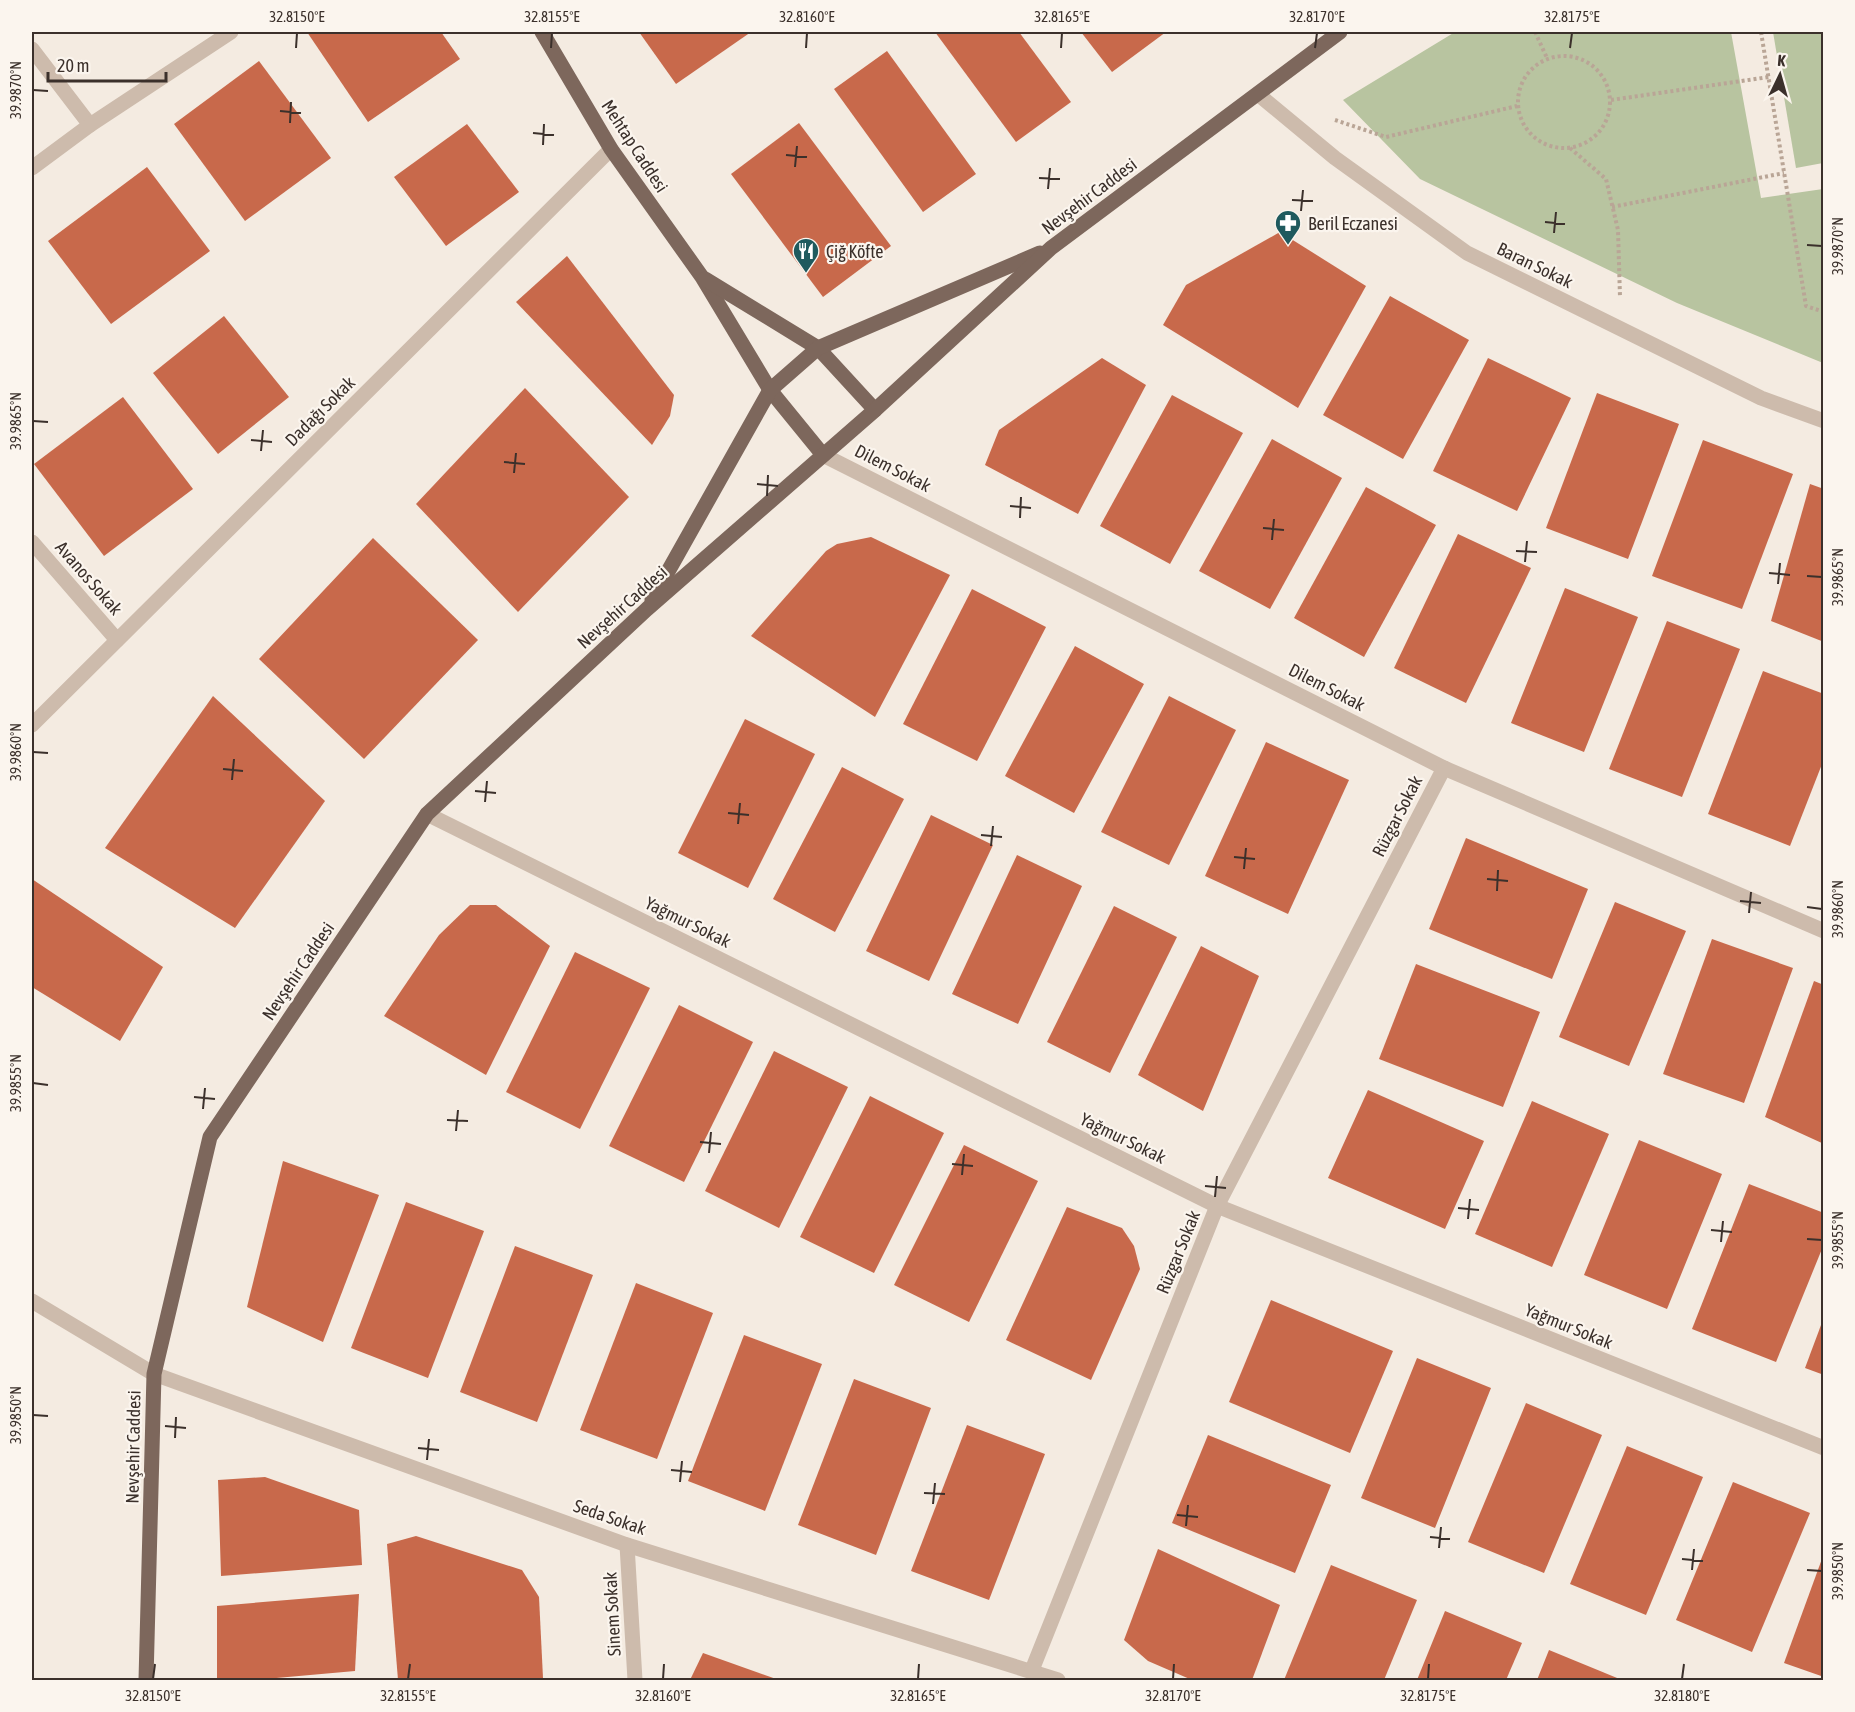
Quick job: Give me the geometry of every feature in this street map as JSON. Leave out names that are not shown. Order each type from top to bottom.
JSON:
[{"type":"main road","name":"Mehtap Caddesi","points":[[542,32],[611,149],[702,277],[770,390],[823,455]]},
{"type":"main road","name":"Nevşehir Caddesi","points":[[146,1680],[154,1374],[210,1137],[427,814],[647,609],[875,410],[1051,248],[1259,95],[1340,32]]},
{"type":"main road","points":[[647,609],[770,390],[818,348],[1051,248]]},
{"type":"main road","points":[[702,277],[818,348],[875,410]]},
{"type":"street","points":[[32,168],[90,125],[231,32]]},
{"type":"street","points":[[32,49],[90,125]]},
{"type":"street","name":"Baran Sokak","points":[[1259,95],[1335,158],[1467,253],[1761,398],[1824,421]]},
{"type":"street","name":"Dadağı Sokak","points":[[32,725],[611,149]]},
{"type":"street","name":"Dilem Sokak","points":[[823,455],[1444,768],[1824,931]]},
{"type":"street","name":"Avanos Sokak","points":[[32,542],[117,640]]},
{"type":"street","name":"Rüzgar Sokak","points":[[1032,1670],[1217,1206],[1444,768]]},
{"type":"street","name":"Yağmur Sokak","points":[[427,814],[1217,1206],[1824,1448]]},
{"type":"street","name":"Seda Sokak","points":[[32,1301],[154,1374],[627,1545],[1058,1680]]},
{"type":"street","name":"Sinem Sokak","points":[[627,1545],[635,1680]]},
{"type":"path","points":[[1535,32],[1547,58]]},
{"type":"path","points":[[1761,32],[1806,306],[1824,312]]},
{"type":"path","points":[[1562,55],[1576,56],[1590,63],[1601,73],[1608,86],[1611,100],[1604,126],[1583,144],[1570,148],[1548,145],[1529,133],[1521,120],[1517,106],[1518,91],[1524,77],[1534,66],[1547,58],[1562,55]]},
{"type":"path","points":[[1611,100],[1769,77]]},
{"type":"path","points":[[1333,119],[1386,137],[1517,106]]},
{"type":"path","points":[[1570,148],[1606,179],[1618,230],[1621,329]]},
{"type":"path","points":[[1612,207],[1784,173]]},
{"type":"green space","points":[[1455,32],[1731,32],[1761,198],[1823,189],[1823,363],[1677,303],[1420,179],[1343,100]]},
{"type":"green space","points":[[1773,32],[1823,32],[1823,163],[1796,168]]},
{"type":"building","points":[[307,32],[441,32],[460,59],[368,122]]},
{"type":"building","points":[[639,32],[751,32],[676,84]]},
{"type":"building","points":[[935,32],[1019,32],[1071,102],[1016,142]]},
{"type":"building","points":[[1081,32],[1166,32],[1112,72]]},
{"type":"building","points":[[887,51],[976,174],[923,212],[834,89]]},
{"type":"building","points":[[259,61],[331,158],[245,221],[174,124]]},
{"type":"building","points":[[799,123],[891,246],[823,297],[731,174]]},
{"type":"building","points":[[467,124],[519,192],[446,246],[394,177]]},
{"type":"building","points":[[147,167],[210,251],[111,324],[48,241]]},
{"type":"building","points":[[1280,232],[1366,286],[1298,408],[1163,325],[1186,285]]},
{"type":"building","points":[[567,256],[674,395],[670,416],[652,445],[516,302]]},
{"type":"building","points":[[1390,296],[1469,340],[1403,459],[1323,415]]},
{"type":"building","points":[[224,316],[289,397],[218,454],[153,373]]},
{"type":"building","points":[[1102,358],[1146,385],[1078,514],[985,465],[999,430]]},
{"type":"building","points":[[1488,358],[1571,398],[1517,511],[1433,471]]},
{"type":"building","points":[[525,388],[629,497],[518,612],[416,504]]},
{"type":"building","points":[[1597,393],[1679,424],[1628,559],[1546,528]]},
{"type":"building","points":[[1172,395],[1243,433],[1170,564],[1100,526]]},
{"type":"building","points":[[123,397],[193,489],[104,556],[34,464]]},
{"type":"building","points":[[1272,439],[1342,478],[1270,609],[1199,571]]},
{"type":"building","points":[[1703,440],[1793,474],[1742,609],[1652,576]]},
{"type":"building","points":[[1810,484],[1824,489],[1824,642],[1771,621]]},
{"type":"building","points":[[1366,487],[1436,525],[1364,657],[1294,618]]},
{"type":"building","points":[[1458,534],[1531,568],[1466,703],[1394,668]]},
{"type":"building","points":[[871,537],[950,575],[875,717],[751,636],[826,551],[837,544]]},
{"type":"building","points":[[373,538],[478,640],[364,759],[259,659]]},
{"type":"building","points":[[1565,588],[1638,617],[1584,752],[1511,723]]},
{"type":"building","points":[[972,589],[1046,627],[977,761],[903,724]]},
{"type":"building","points":[[1667,621],[1740,649],[1682,797],[1609,769]]},
{"type":"building","points":[[1075,646],[1144,684],[1074,813],[1005,776]]},
{"type":"building","points":[[1763,671],[1824,694],[1824,759],[1790,846],[1708,814]]},
{"type":"building","points":[[213,696],[325,801],[235,928],[105,848]]},
{"type":"building","points":[[1169,696],[1236,730],[1169,865],[1101,832]]},
{"type":"building","points":[[745,719],[815,754],[748,888],[678,853]]},
{"type":"building","points":[[1266,742],[1349,780],[1288,914],[1205,876]]},
{"type":"building","points":[[842,767],[904,799],[835,932],[773,899]]},
{"type":"building","points":[[931,815],[993,845],[929,981],[866,951]]},
{"type":"building","points":[[1466,838],[1588,889],[1552,979],[1429,929]]},
{"type":"building","points":[[1017,855],[1082,886],[1018,1024],[952,994]]},
{"type":"building","points":[[32,879],[163,967],[120,1041],[32,987]]},
{"type":"building","points":[[1615,902],[1686,931],[1629,1066],[1559,1037]]},
{"type":"building","points":[[470,905],[496,905],[550,946],[486,1075],[384,1016],[439,935]]},
{"type":"building","points":[[1114,906],[1177,937],[1110,1073],[1047,1042]]},
{"type":"building","points":[[1712,939],[1793,968],[1744,1103],[1663,1074]]},
{"type":"building","points":[[1201,946],[1259,976],[1203,1111],[1138,1075]]},
{"type":"building","points":[[575,952],[650,988],[580,1129],[506,1092]]},
{"type":"building","points":[[1416,964],[1540,1012],[1503,1107],[1379,1059]]},
{"type":"building","points":[[1814,981],[1824,985],[1824,1144],[1765,1117]]},
{"type":"building","points":[[679,1005],[753,1042],[684,1182],[609,1146]]},
{"type":"building","points":[[774,1051],[848,1087],[779,1228],[705,1191]]},
{"type":"building","points":[[1368,1090],[1484,1141],[1445,1229],[1328,1178]]},
{"type":"building","points":[[870,1096],[944,1133],[874,1273],[800,1237]]},
{"type":"building","points":[[1532,1101],[1609,1134],[1552,1267],[1475,1234]]},
{"type":"building","points":[[1639,1140],[1722,1174],[1667,1309],[1584,1275]]},
{"type":"building","points":[[964,1145],[1038,1181],[969,1322],[894,1285]]},
{"type":"building","points":[[283,1161],[379,1195],[323,1342],[247,1307]]},
{"type":"building","points":[[1749,1184],[1824,1213],[1824,1244],[1776,1362],[1692,1329]]},
{"type":"building","points":[[406,1202],[484,1231],[428,1378],[351,1348]]},
{"type":"building","points":[[1067,1207],[1122,1228],[1134,1246],[1140,1269],[1091,1380],[1006,1340]]},
{"type":"building","points":[[515,1246],[593,1275],[537,1422],[460,1392]]},
{"type":"building","points":[[636,1283],[713,1313],[657,1459],[580,1430]]},
{"type":"building","points":[[1271,1300],[1393,1351],[1350,1453],[1229,1402]]},
{"type":"building","points":[[1824,1317],[1824,1375],[1805,1368]]},
{"type":"building","points":[[744,1335],[822,1364],[765,1511],[688,1481]]},
{"type":"building","points":[[1417,1358],[1491,1388],[1435,1528],[1361,1498]]},
{"type":"building","points":[[854,1379],[931,1408],[876,1555],[798,1525]]},
{"type":"building","points":[[1526,1403],[1602,1435],[1544,1573],[1468,1542]]},
{"type":"building","points":[[967,1425],[1045,1454],[989,1600],[911,1571]]},
{"type":"building","points":[[1208,1435],[1331,1485],[1295,1573],[1172,1523]]},
{"type":"building","points":[[1627,1446],[1703,1477],[1646,1615],[1570,1584]]},
{"type":"building","points":[[265,1477],[359,1510],[362,1565],[221,1576],[218,1480]]},
{"type":"building","points":[[1733,1482],[1810,1513],[1752,1652],[1676,1620]]},
{"type":"building","points":[[416,1536],[522,1570],[539,1597],[543,1678],[398,1680],[387,1544]]},
{"type":"building","points":[[1158,1549],[1280,1605],[1252,1680],[1192,1680],[1148,1661],[1124,1640]]},
{"type":"building","points":[[1824,1556],[1824,1677],[1784,1663]]},
{"type":"building","points":[[1331,1565],[1417,1600],[1384,1680],[1284,1680]]},
{"type":"building","points":[[359,1594],[355,1671],[253,1680],[217,1680],[217,1606]]},
{"type":"building","points":[[1445,1611],[1522,1643],[1506,1680],[1417,1680]]},
{"type":"building","points":[[1549,1650],[1622,1680],[1537,1680]]},
{"type":"building","points":[[703,1653],[779,1680],[690,1680]]},
{"type":"place","name":"Beril Eczanesi","points":[[1288,246]]},
{"type":"place","name":"Çiğ Köfte","points":[[806,274]]}]
